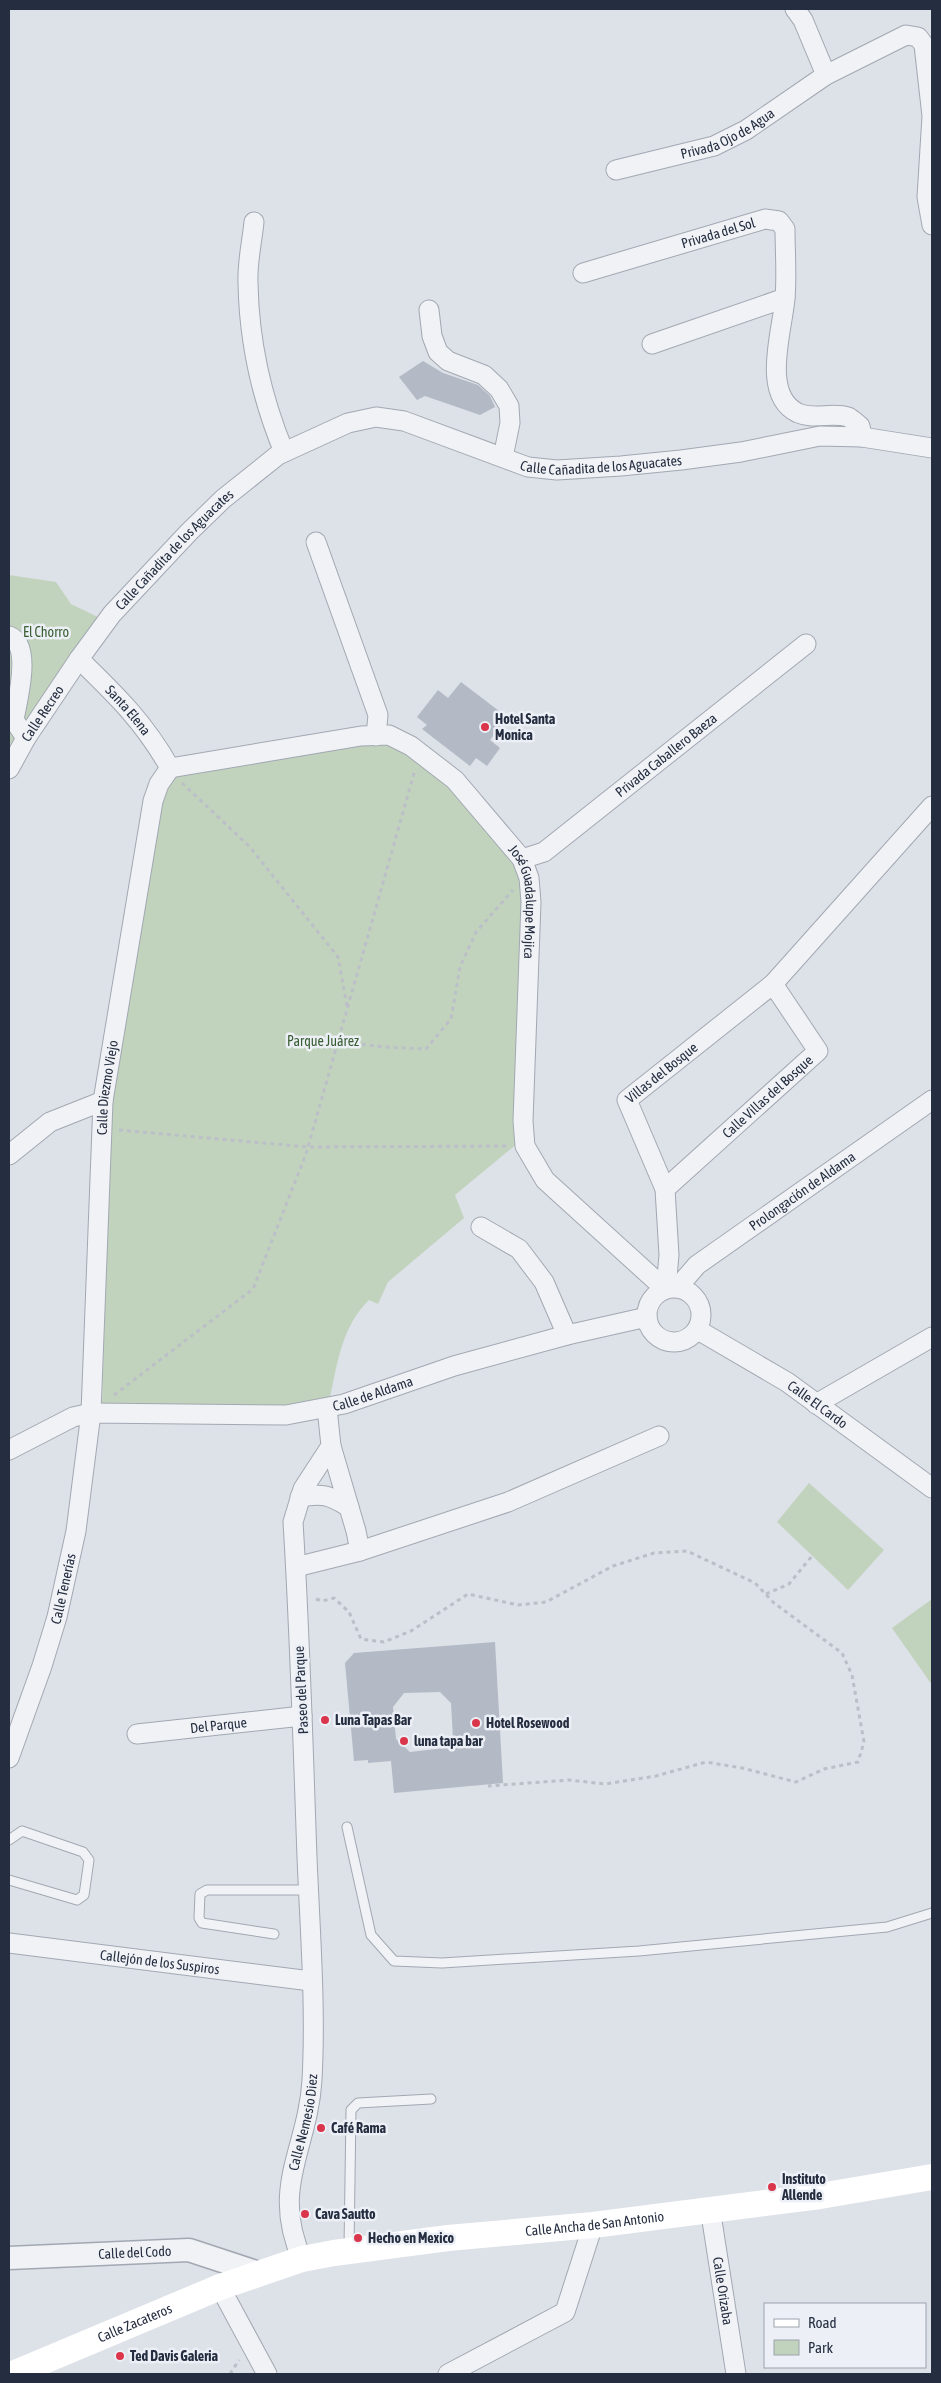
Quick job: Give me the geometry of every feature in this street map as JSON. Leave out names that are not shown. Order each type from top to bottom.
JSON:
[{"type":"main road","name":"Calle Ancha de San Antonio","points":[[259,2273],[302,2259],[349,2251],[448,2238],[593,2225],[710,2208],[820,2196],[932,2177]]},
{"type":"main road","name":"Calle Zacateros","points":[[13,2374],[259,2273]]},
{"type":"street","points":[[795,9],[803,20],[826,74]]},
{"type":"street","name":"Privada Ojo de Agua","points":[[616,170],[714,146],[746,130],[826,74],[906,35],[918,37],[924,45],[932,116],[927,197],[932,225]]},
{"type":"street","name":"Privada del Sol","points":[[583,273],[765,219],[780,221],[785,229],[785,298],[776,372],[780,391],[787,404],[797,412],[812,416],[847,417],[860,426],[862,437]]},
{"type":"street","points":[[254,222],[248,281],[250,324],[262,387],[271,421],[284,452]]},
{"type":"street","points":[[652,344],[785,298]]},
{"type":"street","points":[[429,310],[432,336],[438,352],[448,362],[484,375],[499,389],[509,406],[510,424],[503,457]]},
{"type":"street","name":"Calle Cañadita de los Aguacates","points":[[79,659],[112,614],[196,526],[250,475],[284,452],[348,423],[376,417],[404,421],[528,466],[557,470],[620,466],[741,452],[820,436],[862,437],[932,448]]},
{"type":"street","points":[[316,542],[378,715],[376,736]]},
{"type":"street","points":[[9,636],[13,638],[20,649],[23,672],[14,720],[26,738]]},
{"type":"street","name":"Privada Caballero Baeza","points":[[522,859],[544,852],[806,644]]},
{"type":"street","name":"Calle Recreo","points":[[9,769],[26,738],[79,659]]},
{"type":"street","name":"Santa Elena","points":[[79,659],[130,709],[152,738],[170,768]]},
{"type":"street","name":"José Guadalupe Mojica","points":[[170,768],[361,736],[389,735],[420,753],[455,780],[522,859],[529,878],[531,902],[523,1121],[525,1146],[545,1180],[669,1289]]},
{"type":"street","name":"Calle Diezmo Viejo","points":[[91,1413],[103,1101],[153,801],[159,784],[170,768]]},
{"type":"street","points":[[773,984],[932,806]]},
{"type":"street","name":"Calle Villas del Bosque","points":[[665,1189],[818,1051],[773,984]]},
{"type":"street","name":"Villas del Bosque","points":[[665,1189],[627,1100],[773,984]]},
{"type":"street","name":"Prolongación de Aldama","points":[[669,1289],[697,1265],[932,1100]]},
{"type":"street","points":[[9,1155],[50,1122],[103,1101]]},
{"type":"street","points":[[665,1189],[669,1289]]},
{"type":"street","points":[[481,1227],[519,1249],[544,1282],[567,1335]]},
{"type":"street","points":[[669,1289],[688,1292],[697,1301],[702,1314],[698,1330],[681,1342],[665,1341],[653,1332],[647,1316],[649,1305],[654,1296],[669,1289]]},
{"type":"street","name":"Calle de Aldama","points":[[9,1450],[73,1417],[91,1413],[286,1414],[327,1408],[454,1366],[567,1335],[647,1316]]},
{"type":"street","name":"Calle El Cardo","points":[[698,1330],[787,1382],[932,1488]]},
{"type":"street","points":[[816,1404],[932,1337]]},
{"type":"street","points":[[327,1408],[331,1446],[360,1551]]},
{"type":"street","name":"Calle Tenerías","points":[[9,1758],[42,1666],[57,1617],[76,1530],[91,1413]]},
{"type":"street","points":[[296,1567],[360,1551],[508,1502],[659,1436]]},
{"type":"street","name":"Paseo del Parque","points":[[312,1981],[293,1522],[302,1489],[331,1446]]},
{"type":"street","points":[[300,1497],[318,1494],[331,1496],[349,1507]]},
{"type":"street","name":"Del Parque","points":[[137,1734],[302,1716]]},
{"type":"street","name":"Callejón de los Suspiros","points":[[9,1943],[312,1981]]},
{"type":"street","name":"Calle Nemesio Diez","points":[[302,2259],[293,2238],[289,2211],[290,2181],[307,2120],[312,2080],[312,1981]]},
{"type":"street","name":"Calle Orizaba","points":[[710,2208],[736,2374]]},
{"type":"street","points":[[448,2374],[565,2312],[593,2225]]},
{"type":"street","name":"Calle del Codo","points":[[9,2258],[189,2250],[259,2273]]},
{"type":"street","points":[[220,2288],[267,2374]]},
{"type":"lane","points":[[347,1827],[371,1935],[394,1961],[442,1963],[639,1951],[887,1927],[932,1913]]},
{"type":"lane","points":[[9,1840],[22,1832],[83,1852],[89,1860],[84,1895],[77,1900],[9,1880]]},
{"type":"lane","points":[[274,1934],[202,1923],[199,1918],[200,1894],[207,1890],[308,1890]]},
{"type":"lane","points":[[349,2251],[351,2110],[358,2102],[431,2099]]},
{"type":"path","points":[[91,1413],[253,1289],[308,1147],[420,753]]},
{"type":"path","points":[[170,768],[187,790],[249,846],[338,957],[347,1009]]},
{"type":"path","points":[[338,1041],[383,1048],[426,1049],[451,1019],[460,967],[476,932],[519,883]]},
{"type":"path","points":[[102,1128],[308,1147],[525,1146]]},
{"type":"path","points":[[296,1592],[322,1601],[334,1598],[349,1612],[361,1639],[384,1642],[411,1630],[468,1594],[518,1606],[546,1602],[613,1566],[654,1554],[686,1551],[755,1584],[774,1603],[842,1654],[852,1675],[864,1742],[858,1762],[824,1769],[796,1782],[742,1768],[706,1762],[656,1776],[605,1784],[569,1780],[488,1786]]},
{"type":"path","points":[[766,1594],[790,1584],[812,1556]]},
{"type":"green space","name":"El Chorro","points":[[9,575],[56,582],[71,604],[104,620],[22,755],[9,742]]},
{"type":"green space","name":"Parque Juárez","points":[[388,741],[449,783],[525,876],[518,1143],[455,1195],[464,1218],[388,1282],[378,1304],[369,1300],[360,1311],[346,1335],[329,1402],[286,1410],[102,1407],[111,1109],[163,788],[180,773]]},
{"type":"green space","points":[[809,1483],[884,1550],[848,1590],[777,1522]]},
{"type":"green space","points":[[932,1599],[932,1685],[892,1628]]},
{"type":"building","points":[[423,361],[443,373],[478,385],[490,396],[495,407],[480,415],[425,396],[417,400],[399,377]]},
{"type":"building","name":"Hotel Santa Monica","points":[[461,682],[507,717],[490,740],[500,748],[487,766],[476,758],[470,766],[422,729],[427,725],[417,717],[438,690],[448,698]]},
{"type":"building","name":"Hotel Rosewood","points":[[495,1642],[503,1783],[394,1793],[391,1761],[368,1763],[368,1760],[354,1761],[345,1663],[354,1653]],"holes":[[[440,1692],[451,1703],[453,1739],[445,1748],[410,1752],[396,1739],[393,1707],[404,1693]]]},
{"type":"place","name":"Hotel Santa Monica","points":[[485,727]]},
{"type":"place","name":"Luna Tapas Bar","points":[[325,1720]]},
{"type":"place","name":"Hotel Rosewood","points":[[476,1723]]},
{"type":"place","name":"luna tapa bar","points":[[404,1741]]},
{"type":"place","name":"Café Rama","points":[[321,2128]]},
{"type":"place","name":"Instituto Allende","points":[[772,2187]]},
{"type":"place","name":"Cava Sautto","points":[[305,2214]]},
{"type":"place","name":"Hecho en Mexico","points":[[358,2238]]},
{"type":"place","name":"Ted Davis Galeria","points":[[120,2356]]}]
